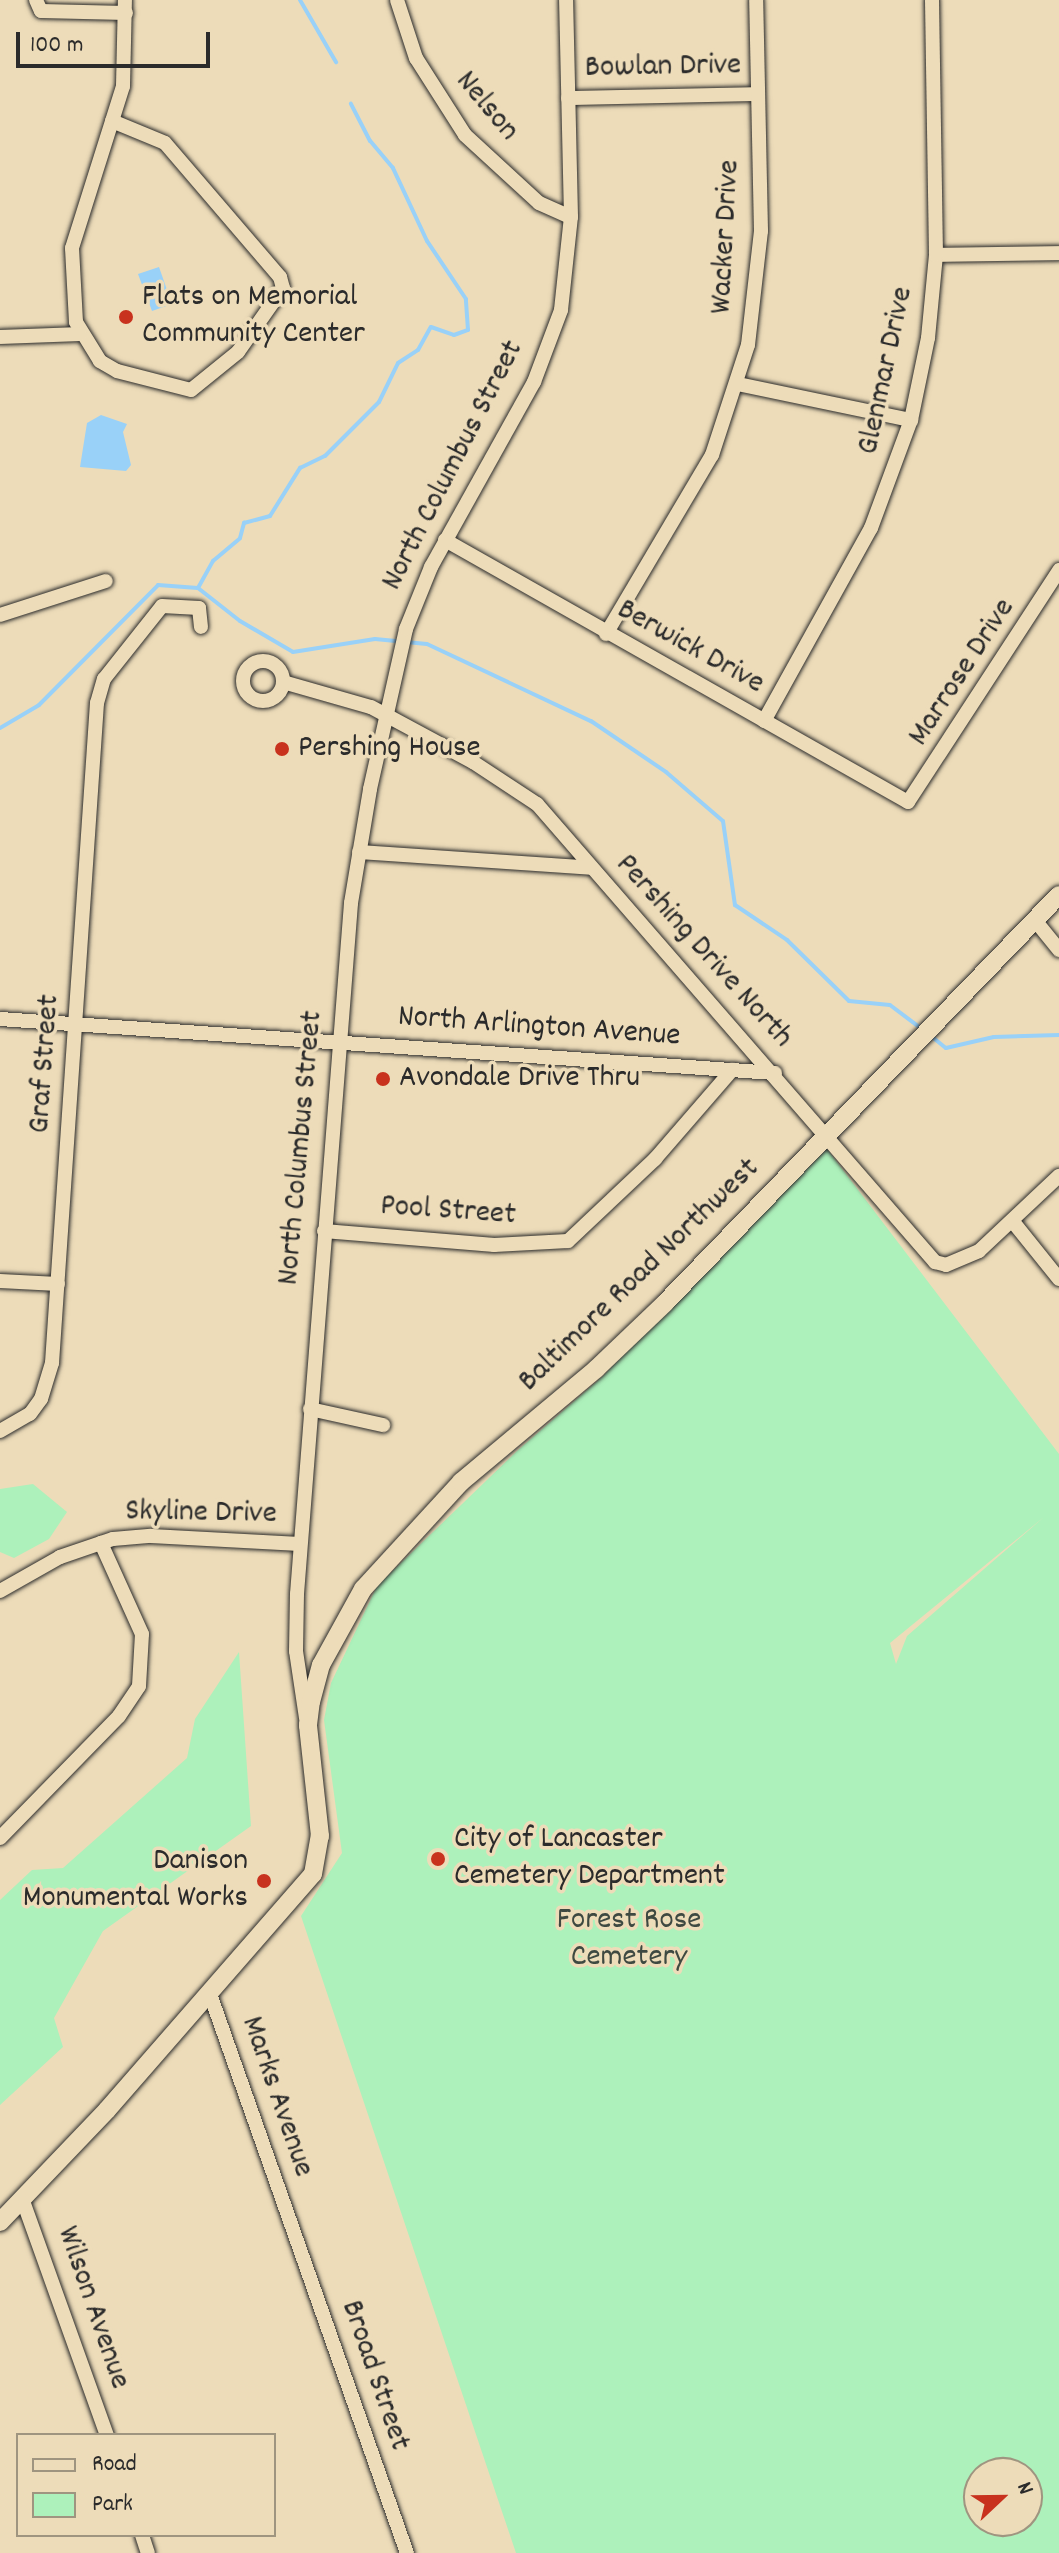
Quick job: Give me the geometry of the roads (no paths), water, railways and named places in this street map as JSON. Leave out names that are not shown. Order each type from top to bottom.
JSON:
[{"type":"main road","name":"Baltimore Road Northwest","points":[[308,1725],[315,1683],[337,1629],[382,1566],[461,1482],[596,1369],[665,1303],[1059,895]]},
{"type":"main road","name":"North Columbus Street","points":[[0,2222],[23,2201],[210,1994],[313,1874],[320,1836],[308,1725]]},
{"type":"street","points":[[36,0],[41,11],[125,6],[123,86],[72,248],[71,285],[80,334],[100,361],[117,371],[191,390],[238,352],[283,288],[280,277],[165,143],[112,121]]},
{"type":"street","name":"Nelson","points":[[397,0],[416,58],[465,135],[539,203],[571,217]]},
{"type":"street","name":"North Columbus Street","points":[[308,1725],[296,1651],[300,1544],[324,1231],[359,852],[403,640],[445,540],[549,347],[565,291],[571,217],[566,0]]},
{"type":"street","name":"Wacker Drive","points":[[606,634],[712,455],[738,384],[760,269],[756,0]]},
{"type":"street","name":"Glenmar Drive","points":[[764,721],[871,528],[911,420],[928,338],[936,255],[932,0]]},
{"type":"street","name":"Bowlan Drive","points":[[568,98],[758,94]]},
{"type":"street","points":[[936,255],[1059,253]]},
{"type":"street","points":[[0,337],[80,334]]},
{"type":"street","points":[[738,384],[911,420]]},
{"type":"street","name":"Berwick Drive","points":[[445,540],[606,634],[908,802]]},
{"type":"street","name":"Marrose Drive","points":[[908,802],[1059,570]]},
{"type":"street","points":[[0,615],[106,581]]},
{"type":"street","name":"Graf Street","points":[[0,1431],[30,1414],[41,1399],[52,1363],[96,772],[93,722],[104,679],[162,606],[199,608],[201,627]]},
{"type":"street","name":"Pershing Drive North","points":[[283,682],[386,715],[473,762],[537,804],[775,1073],[923,1250],[946,1265],[979,1251],[1014,1223]]},
{"type":"street","points":[[359,852],[591,868]]},
{"type":"street","points":[[1034,919],[1059,950]]},
{"type":"street","name":"North Arlington Avenue","points":[[0,1019],[775,1073]]},
{"type":"street","name":"Pool Street","points":[[324,1231],[494,1245],[568,1241],[655,1159],[732,1070]]},
{"type":"street","points":[[1059,1176],[1014,1223],[1059,1279]]},
{"type":"street","points":[[0,1281],[58,1284]]},
{"type":"street","points":[[310,1409],[383,1425]]},
{"type":"street","name":"Skyline Drive","points":[[0,1591],[60,1557],[101,1543],[151,1536],[300,1544]]},
{"type":"street","name":"Skyline Drive","points":[[0,1838],[119,1716],[139,1686],[142,1634],[101,1543]]},
{"type":"street","name":"Marks Avenue","points":[[210,1994],[288,2218]]},
{"type":"street","name":"Wilson Avenue","points":[[23,2201],[106,2433]]},
{"type":"street","name":"Broad Street","points":[[288,2218],[407,2553]]},
{"type":"water","points":[[159,267],[172,304],[152,311],[138,274]]},
{"type":"water","points":[[101,415],[127,424],[123,432],[131,465],[126,471],[80,467],[87,423]]},
{"type":"waterway","points":[[300,0],[336,62]]},
{"type":"waterway","points":[[0,728],[39,705],[158,585],[198,588],[213,561],[240,538],[244,523],[270,516],[300,468],[325,456],[379,402],[398,363],[418,350],[431,327],[454,335],[468,330],[466,299],[427,241],[393,168],[370,141],[351,104]]},
{"type":"waterway","points":[[198,588],[240,621],[293,652],[375,639],[427,644],[591,721],[666,772],[723,821],[735,905],[787,940],[849,1001],[890,1005],[920,1028]]},
{"type":"waterway","points":[[931,1036],[946,1048],[994,1037],[1059,1035]]},
{"type":"place","name":"Flats on Memorial Community Center","points":[[126,317]]},
{"type":"place","name":"Pershing House","points":[[282,749]]},
{"type":"place","name":"Avondale Drive Thru","points":[[383,1079]]},
{"type":"place","name":"City of Lancaster Cemetery Department","points":[[438,1859]]},
{"type":"place","name":"Danison Monumental Works","points":[[264,1881]]},
{"type":"park label","name":"Forest Rose Cemetery","points":[[629,1940]]}]
